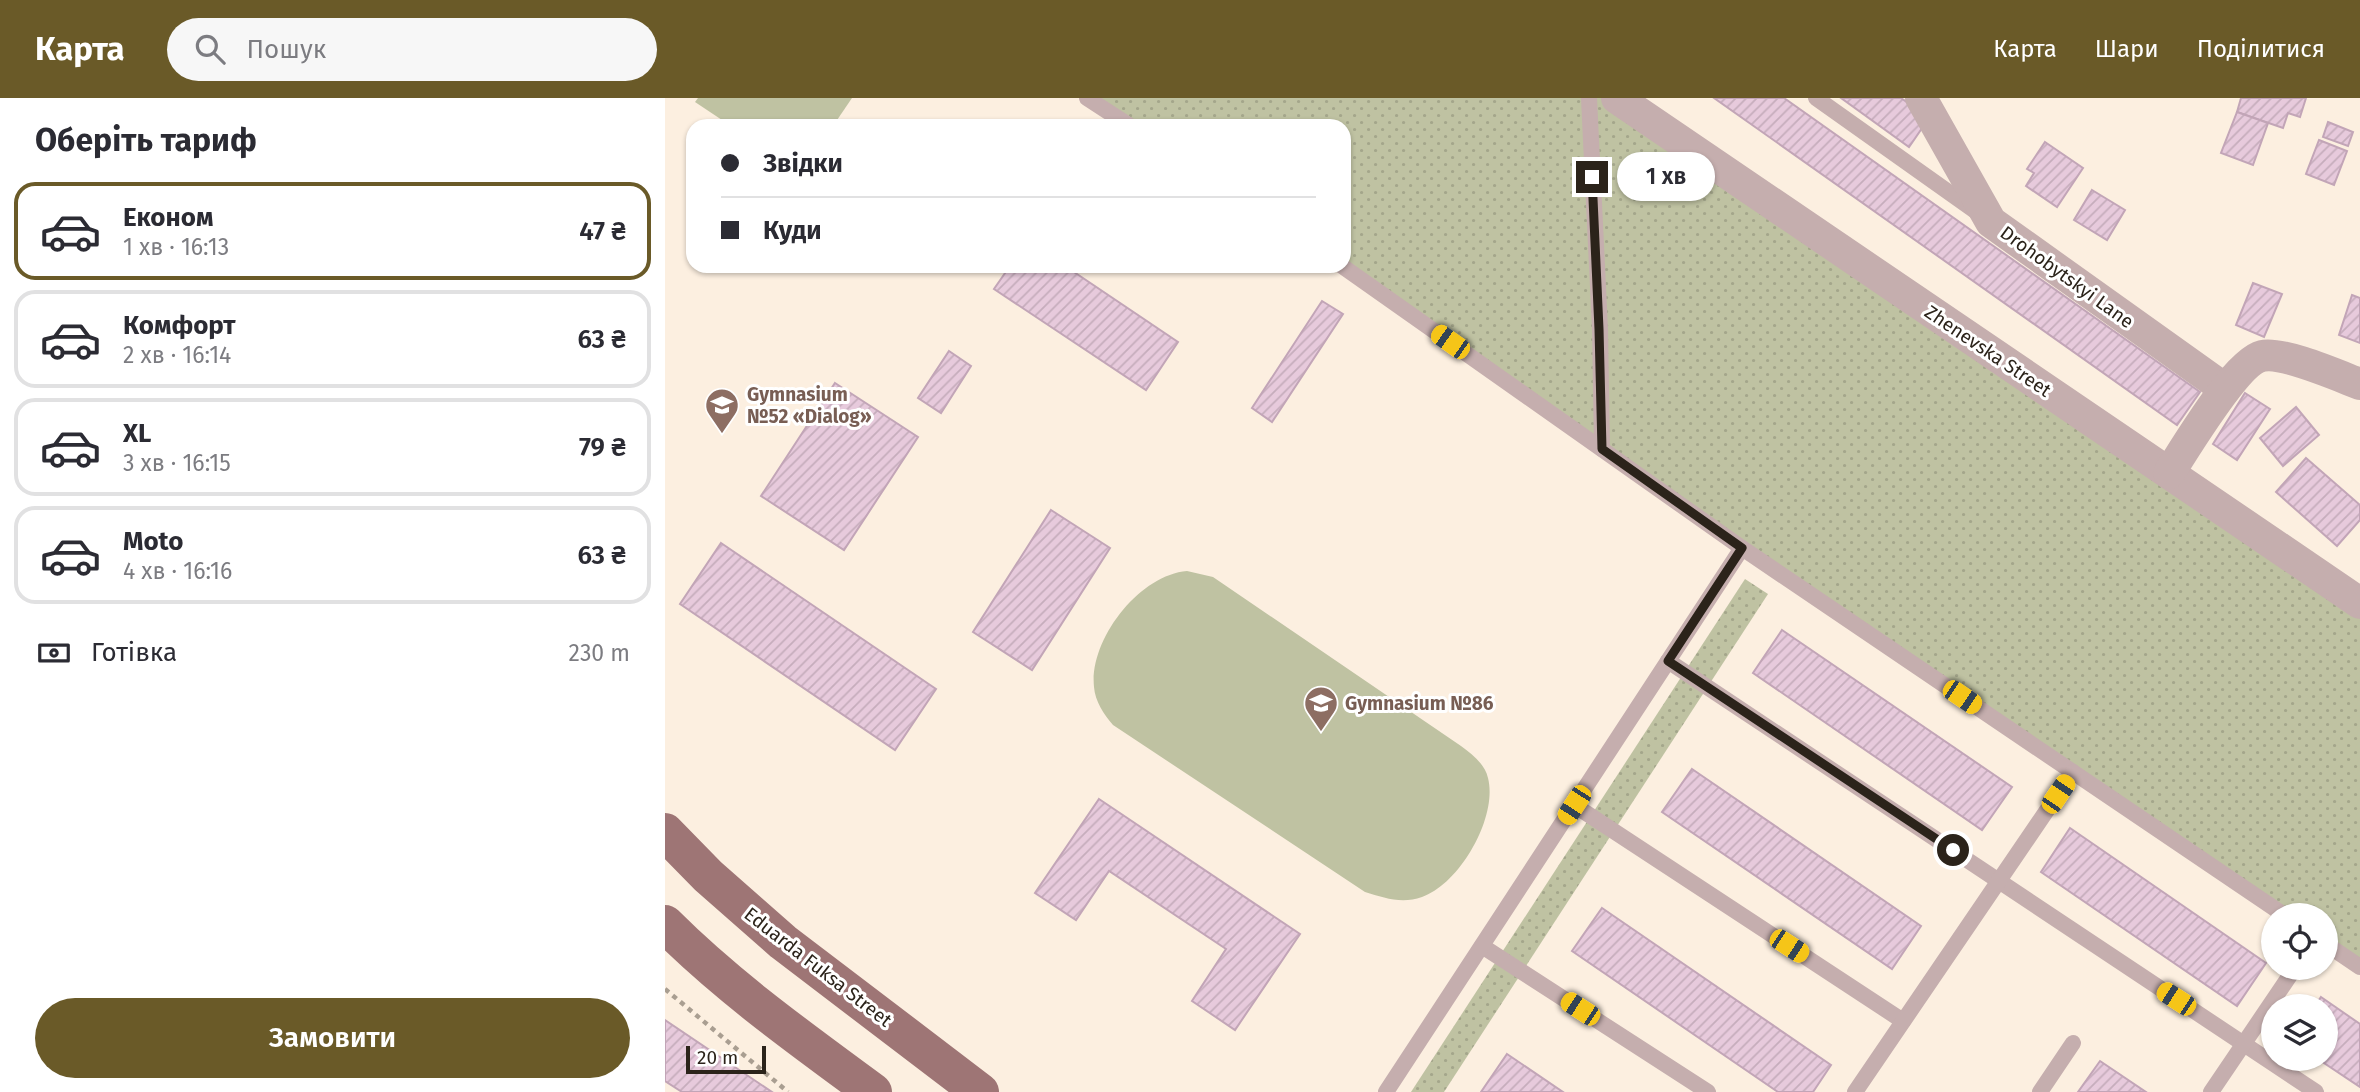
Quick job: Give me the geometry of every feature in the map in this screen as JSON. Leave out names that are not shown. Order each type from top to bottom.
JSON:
[{"type":"main road","name":"Eduarda Fuksa Street","points":[[665,832],[708,876],[783,942],[980,1092]]},
{"type":"main road","points":[[665,924],[742,992],[873,1092]]},
{"type":"street","name":"Zhenevska Street","points":[[1616,98],[2360,603]]},
{"type":"street","name":"Drohobytskyi Lane","points":[[1921,98],[1991,222],[2225,389]]},
{"type":"street","points":[[2169,473],[2225,389],[2261,356],[2282,356],[2360,383]]},
{"type":"lane","points":[[1087,98],[1119,119]]},
{"type":"lane","points":[[1589,98],[1602,449]]},
{"type":"lane","points":[[1817,98],[1991,222]]},
{"type":"lane","points":[[1351,272],[1742,548],[2266,903]]},
{"type":"lane","points":[[1386,1092],[1742,548]]},
{"type":"lane","points":[[1668,661],[2316,1092]]},
{"type":"lane","points":[[1855,1092],[2073,772]]},
{"type":"lane","points":[[1574,805],[1903,1021]]},
{"type":"lane","points":[[1482,946],[1708,1092]]},
{"type":"lane","points":[[2338,952],[2360,967]]},
{"type":"lane","points":[[2211,1092],[2287,980]]},
{"type":"lane","points":[[2040,1092],[2073,1043]]},
{"type":"path","points":[[665,989],[788,1092]]},
{"type":"green space","points":[[698,98],[852,98],[838,119],[720,119],[695,102]]},
{"type":"green space","points":[[1087,98],[1617,98],[2360,603],[2360,967],[2338,952],[2338,903],[2267,903],[1351,271],[1351,119],[1119,119]]},
{"type":"green space","points":[[1187,571],[1213,577],[1461,746],[1481,764],[1488,778],[1490,794],[1482,829],[1462,864],[1436,890],[1407,900],[1365,892],[1113,725],[1098,703],[1094,687],[1100,650],[1109,631],[1135,597],[1169,575]]},
{"type":"green space","points":[[1745,579],[1768,594],[1444,1092],[1411,1092]]},
{"type":"building","points":[[1714,98],[1784,98],[2200,392],[2177,425]]},
{"type":"building","points":[[1841,98],[1901,98],[1929,118],[1909,147]]},
{"type":"building","points":[[2241,98],[2306,98],[2300,117],[2288,113],[2283,128],[2237,112]]},
{"type":"building","points":[[2237,112],[2268,123],[2253,165],[2221,153]]},
{"type":"building","points":[[2328,122],[2353,132],[2348,146],[2323,137]]},
{"type":"building","points":[[2319,140],[2347,151],[2334,185],[2306,174]]},
{"type":"building","points":[[2045,142],[2083,168],[2057,207],[2026,186],[2034,173],[2027,169]]},
{"type":"building","points":[[2092,190],[2125,210],[2107,240],[2074,220]]},
{"type":"building","points":[[1005,273],[1075,273],[1178,342],[1146,390],[994,289]]},
{"type":"building","points":[[2253,283],[2282,294],[2264,337],[2236,325]]},
{"type":"building","points":[[2352,295],[2360,298],[2360,343],[2339,335]]},
{"type":"building","points":[[1322,301],[1343,314],[1272,422],[1252,408]]},
{"type":"building","points":[[949,351],[971,366],[941,413],[918,398]]},
{"type":"building","points":[[835,383],[918,437],[844,550],[761,496]]},
{"type":"building","points":[[2245,393],[2270,409],[2237,460],[2213,444]]},
{"type":"building","points":[[2296,407],[2319,435],[2283,466],[2260,438]]},
{"type":"building","points":[[2306,458],[2360,505],[2360,520],[2337,546],[2276,492]]},
{"type":"building","points":[[1051,510],[1110,548],[1032,670],[973,632]]},
{"type":"building","points":[[721,543],[936,689],[895,750],[680,604]]},
{"type":"building","points":[[1782,630],[2012,787],[1982,830],[1753,673]]},
{"type":"building","points":[[1692,769],[1921,926],[1892,969],[1662,812]]},
{"type":"building","points":[[1099,799],[1300,934],[1235,1030],[1192,1001],[1226,949],[1109,871],[1076,920],[1035,893]]},
{"type":"building","points":[[2070,828],[2261,960],[2261,970],[2237,1006],[2041,872]]},
{"type":"building","points":[[1602,908],[1831,1065],[1813,1092],[1778,1092],[1572,951]]},
{"type":"building","points":[[2338,1009],[2360,1024],[2360,1087],[2336,1071]]},
{"type":"building","points":[[665,1020],[772,1092],[682,1092],[665,1081]]},
{"type":"building","points":[[1507,1054],[1563,1092],[1481,1092]]},
{"type":"building","points":[[2100,1061],[2146,1092],[2078,1092]]},
{"type":"place","name":"Gymnasium №52 «Dialog»","points":[[722,435]]},
{"type":"place","name":"Gymnasium №86","points":[[1321,733]]},
{"type":"route","points":[[1592,177],[1602,449],[1742,548],[1668,661],[1953,850]]}]
